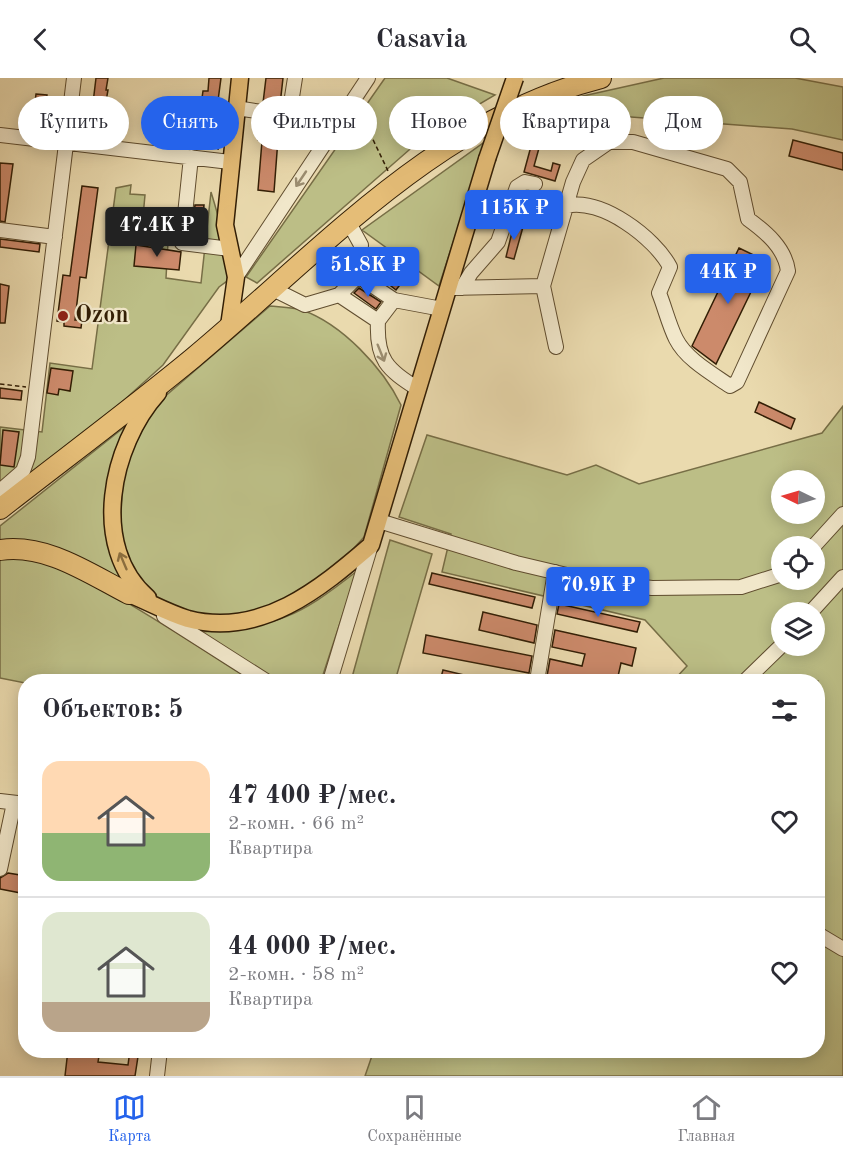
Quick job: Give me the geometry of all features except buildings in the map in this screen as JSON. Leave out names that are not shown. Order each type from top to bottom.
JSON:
[{"type":"highway","points":[[0,509],[193,358],[271,288],[349,223],[477,127],[532,101],[601,78]]},
{"type":"highway","points":[[0,550],[11,548],[40,552],[68,562],[129,594]]},
{"type":"main road","points":[[238,96],[240,78]]},
{"type":"main road","points":[[129,594],[164,609],[207,622],[244,621],[269,615],[299,602],[327,584],[371,545],[442,309],[455,288],[487,159],[515,78]]},
{"type":"main road","points":[[229,326],[236,277],[225,225],[231,150]]},
{"type":"main road","points":[[164,609],[129,576],[118,549],[112,503],[120,464],[136,422],[148,404],[193,358]]},
{"type":"street","points":[[72,96],[74,78]]},
{"type":"street","points":[[292,96],[295,78]]},
{"type":"street","points":[[356,96],[368,78]]},
{"type":"street","points":[[0,135],[18,137]]},
{"type":"street","points":[[556,347],[543,286],[566,206],[583,160],[609,142],[633,142],[727,169],[740,182],[748,219],[768,233],[787,262],[788,271],[737,382],[730,386],[696,362],[676,340],[659,293],[670,267],[663,253],[621,219],[591,205],[566,206]]},
{"type":"street","points":[[0,491],[23,471],[28,457],[65,150]]},
{"type":"street","points":[[128,150],[230,162]]},
{"type":"street","points":[[236,277],[321,150]]},
{"type":"street","points":[[191,157],[182,243],[230,249]]},
{"type":"street","points":[[455,288],[498,242],[517,187],[525,182],[535,184]]},
{"type":"street","points":[[271,288],[305,305],[339,295],[358,276],[361,245],[349,223]]},
{"type":"street","points":[[0,230],[55,237]]},
{"type":"street","points":[[358,276],[394,300],[442,309]]},
{"type":"street","points":[[455,288],[543,286]]},
{"type":"street","points":[[339,295],[378,321]]},
{"type":"street","points":[[394,300],[378,321],[377,343],[380,358],[398,376],[418,389]]},
{"type":"street","points":[[823,536],[843,514]]},
{"type":"street","points":[[379,521],[592,581],[652,588],[741,587],[771,577]]},
{"type":"street","points":[[332,674],[371,545]]},
{"type":"street","points":[[538,674],[555,572]]},
{"type":"street","points":[[821,602],[843,577]]},
{"type":"street","points":[[129,594],[255,674]]},
{"type":"street","points":[[164,609],[196,635]]},
{"type":"street","points":[[752,674],[771,656]]},
{"type":"street","points":[[0,869],[13,803]]},
{"type":"street","points":[[825,938],[843,949]]},
{"type":"street","points":[[157,1076],[159,1058]]},
{"type":"path","points":[[377,146],[395,187]]},
{"type":"path","points":[[0,384],[35,394]]},
{"type":"green space","points":[[385,78],[447,78],[495,95],[488,99],[488,96],[389,96],[389,150],[409,150],[257,283],[246,277],[335,150],[377,150],[377,96],[372,96]]},
{"type":"green space","points":[[664,78],[795,78],[843,87],[843,140],[792,129],[723,124],[723,96],[643,96],[643,118],[631,117],[631,96],[583,96]]},
{"type":"green space","points":[[473,150],[483,150],[439,286],[362,230]]},
{"type":"green space","points":[[131,185],[130,194],[145,195],[141,238],[168,242],[166,278],[201,283],[211,192],[225,247],[227,281],[219,287],[163,365],[82,438],[0,500],[0,427],[42,432],[50,363],[92,369],[116,188]]},
{"type":"green space","points":[[270,306],[302,310],[346,336],[384,377],[401,405],[364,537],[338,566],[288,602],[242,615],[198,616],[165,603],[143,587],[131,570],[120,530],[123,479],[130,454],[155,405]]},
{"type":"green space","points":[[843,406],[843,1076],[365,1076],[371,1058],[825,1058],[825,674],[680,674],[687,666],[645,620],[442,572],[451,534],[399,517],[427,435],[567,475],[596,465],[639,484],[822,433]]},
{"type":"green space","points":[[127,425],[113,468],[126,586],[0,544],[0,526]]},
{"type":"green space","points":[[390,540],[432,554],[397,674],[353,674]]},
{"type":"green space","points":[[23,554],[83,579],[141,611],[241,674],[18,674],[18,682],[0,678],[0,557]]},
{"type":"green space","points":[[357,571],[323,674],[265,674],[202,632],[250,627],[286,617],[318,600]]},
{"type":"place","name":"Ozon","points":[[63,316]]}]
